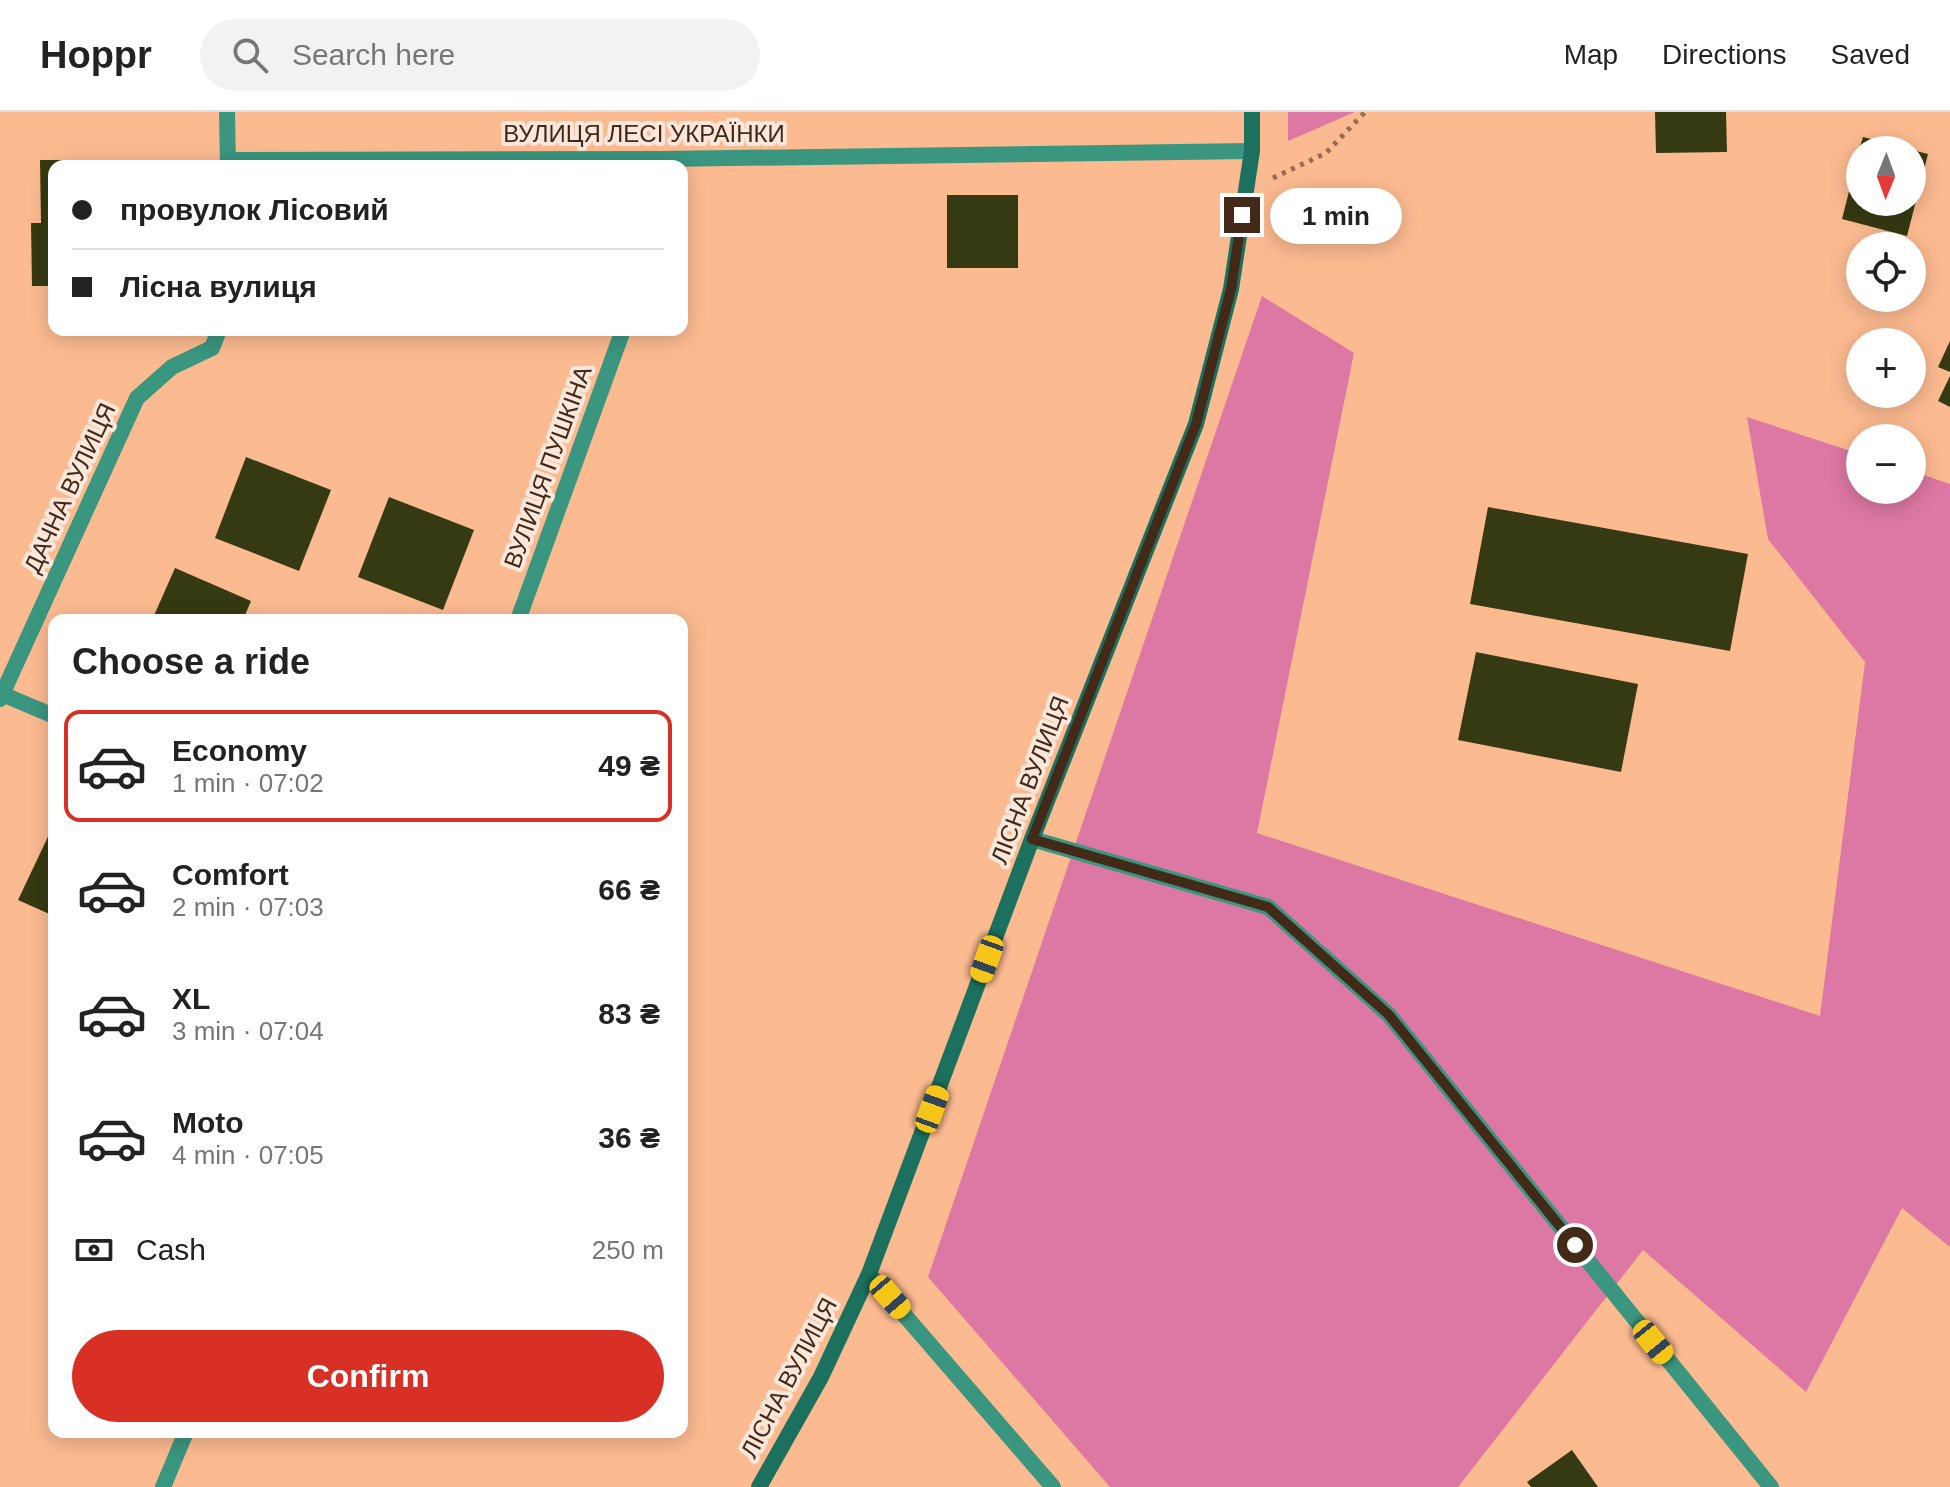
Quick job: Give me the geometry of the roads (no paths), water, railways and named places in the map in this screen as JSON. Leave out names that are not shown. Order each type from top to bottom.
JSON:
[{"type":"main road","name":"ЛІСНА ВУЛИЦЯ","points":[[759,1487],[821,1377],[869,1274],[1032,839],[1196,424],[1231,289],[1252,151],[1252,112]]},
{"type":"street","points":[[227,112],[228,160]]},
{"type":"street","name":"ВУЛИЦЯ ЛЕСІ УКРАЇНКИ","points":[[688,162],[1252,151]]},
{"type":"street","name":"ДАЧНА ВУЛИЦЯ","points":[[1,696],[137,398],[172,367],[212,348],[217,336]]},
{"type":"street","name":"ВУЛИЦЯ ПУШКІНА","points":[[520,614],[621,336]]},
{"type":"street","points":[[1,696],[48,714]]},
{"type":"street","points":[[1032,839],[1268,907],[1389,1015],[1771,1487]]},
{"type":"street","points":[[869,1274],[1053,1487]]},
{"type":"street","points":[[163,1487],[183,1438]]}]
